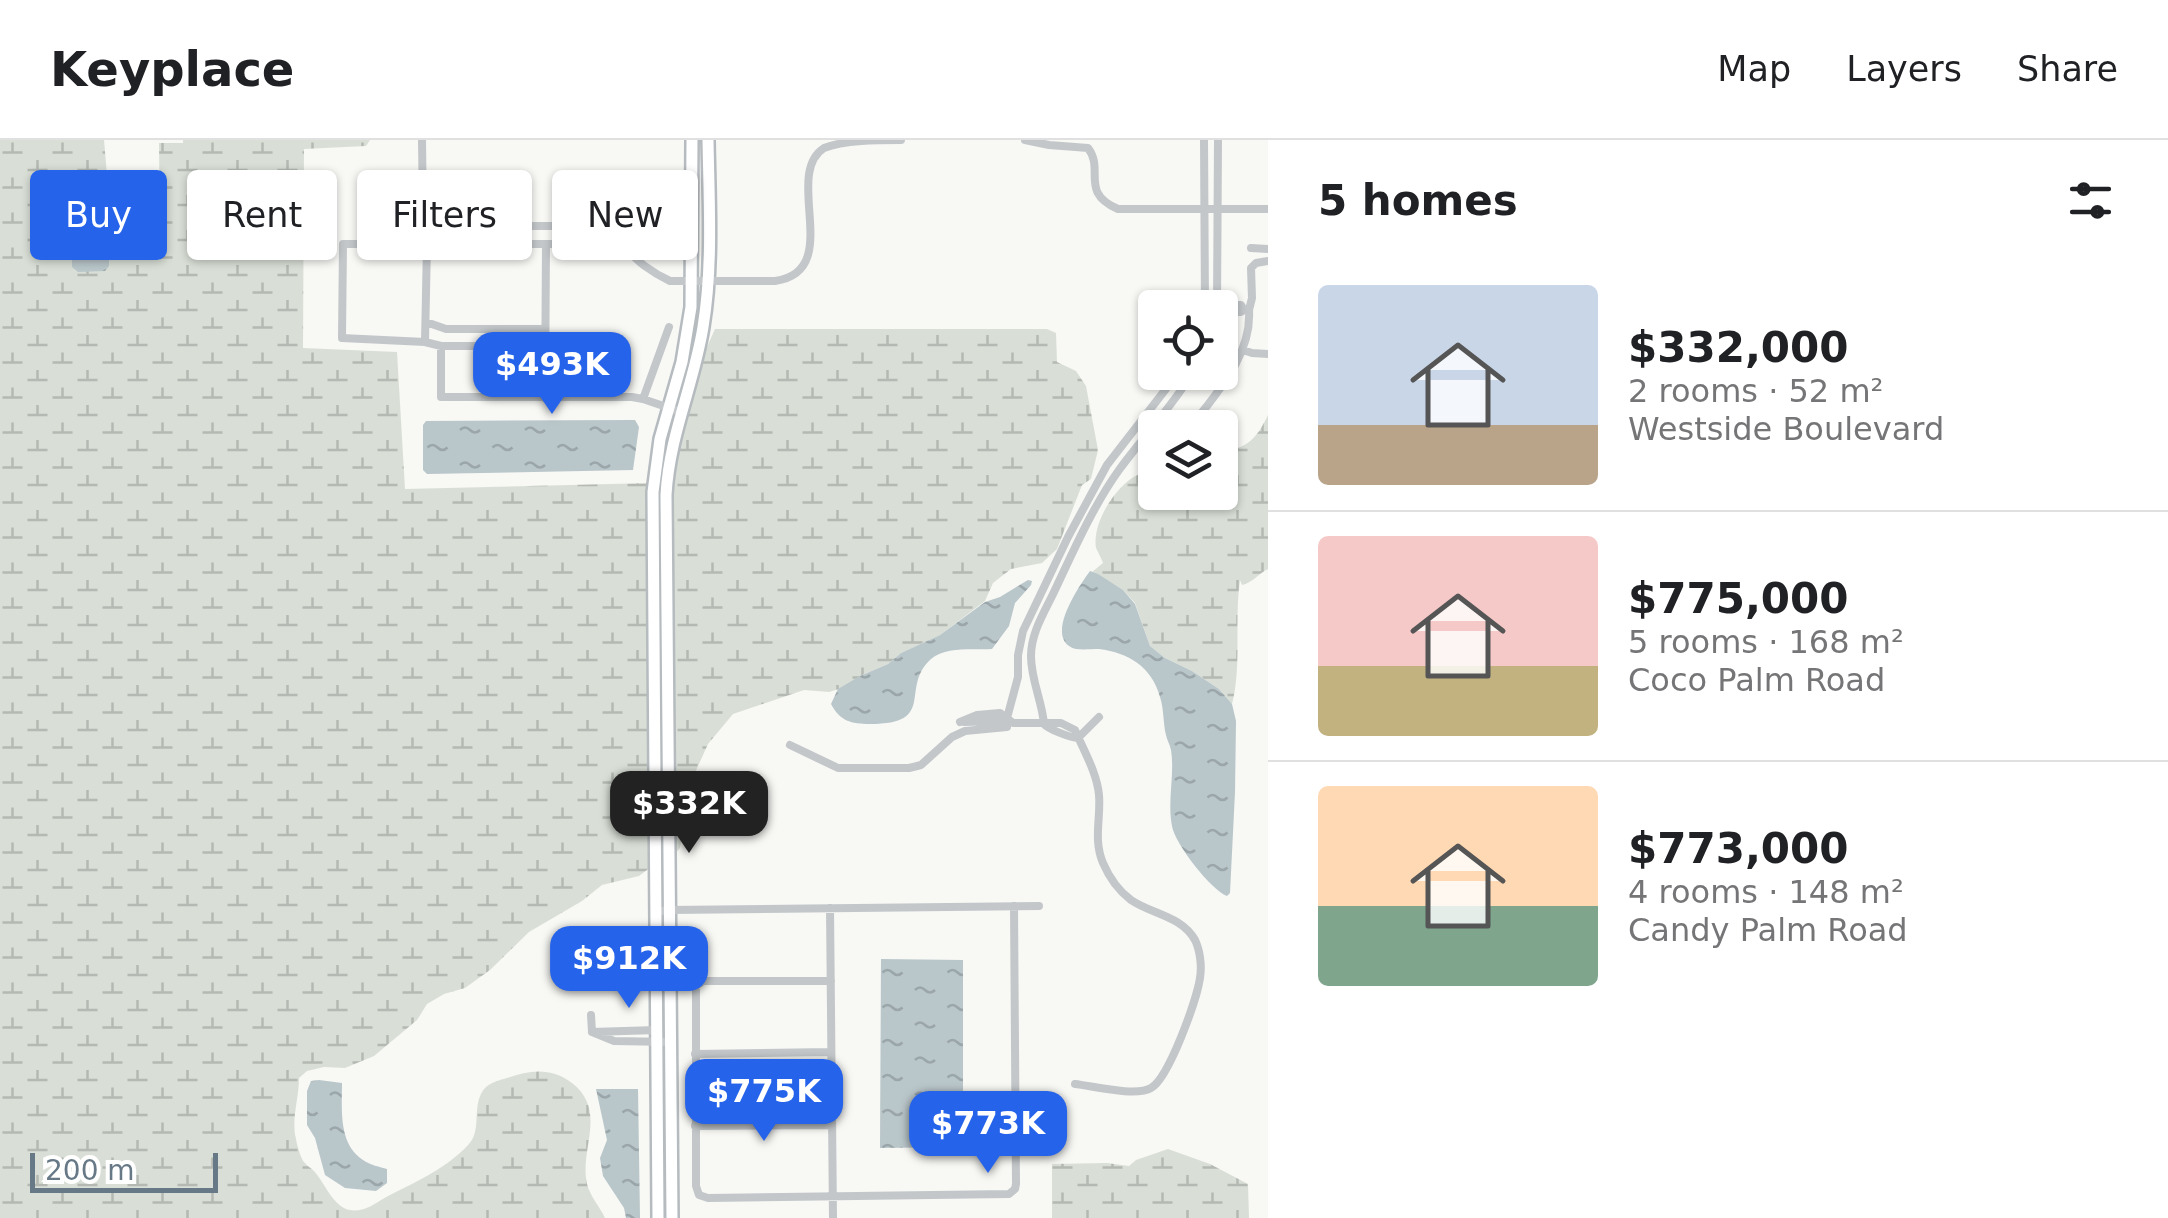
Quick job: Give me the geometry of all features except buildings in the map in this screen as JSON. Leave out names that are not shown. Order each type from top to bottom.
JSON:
[{"type":"street","points":[[422,140],[422,213],[432,226],[552,227]]},
{"type":"street","points":[[692,140],[692,170]]},
{"type":"street","points":[[672,1218],[655,912],[653,492],[660,439],[702,332],[709,281],[708,140]]},
{"type":"street","points":[[640,260],[670,280],[775,281],[794,275],[809,253],[810,171],[817,154],[837,143],[901,140]]},
{"type":"street","points":[[1025,140],[1088,148],[1094,156],[1097,194],[1118,209],[1268,209]]},
{"type":"street","points":[[1204,140],[1205,290]]},
{"type":"street","points":[[1218,140],[1220,290]]},
{"type":"street","points":[[357,244],[343,244],[342,338],[441,346],[545,346]]},
{"type":"street","points":[[532,244],[552,244]]},
{"type":"street","points":[[545,398],[546,244]]},
{"type":"street","points":[[1251,248],[1268,249]]},
{"type":"street","points":[[426,342],[428,260]]},
{"type":"street","points":[[658,1218],[669,910],[666,495],[674,410],[688,333],[692,260]]},
{"type":"street","points":[[1238,312],[1246,310],[1252,298],[1251,268],[1268,261]]},
{"type":"street","points":[[1204,410],[1243,350],[1250,322],[1246,310]]},
{"type":"street","points":[[426,322],[446,329],[545,329]]},
{"type":"street","points":[[644,399],[669,327]]},
{"type":"street","points":[[441,346],[441,397],[632,397],[674,410]]},
{"type":"street","points":[[1243,350],[1268,354]]},
{"type":"street","points":[[963,726],[1002,729],[1007,723],[1016,687],[1022,631],[1107,465],[1165,390]]},
{"type":"street","points":[[1044,724],[1033,677],[1033,635],[1116,473],[1138,448]]},
{"type":"street","points":[[790,745],[842,769],[908,768],[921,765],[977,715],[1000,714],[1007,723]]},
{"type":"street","points":[[1078,738],[1099,717]]},
{"type":"street","points":[[1007,723],[1050,722],[1075,730],[1099,790],[1097,835],[1102,863],[1131,901],[1186,929],[1194,939],[1201,969],[1200,982],[1161,1080],[1139,1092],[1075,1084]]},
{"type":"street","points":[[831,980],[700,982],[695,991],[699,1195],[1006,1195],[1015,1189],[1014,906]]},
{"type":"street","points":[[655,912],[1038,906]]},
{"type":"street","points":[[830,908],[833,1218]]},
{"type":"street","points":[[591,1015],[592,1032]]},
{"type":"street","points":[[592,1032],[627,1030],[664,1036]]},
{"type":"street","points":[[627,1030],[627,1042]]},
{"type":"street","points":[[592,1032],[627,1042],[664,1036]]},
{"type":"street","points":[[695,1054],[832,1052]]},
{"type":"street","points":[[695,1126],[832,1125]]},
{"type":"green space","points":[[0,140],[104,140],[107,170],[30,170],[30,260],[167,260],[167,170],[159,170],[159,143],[370,140],[366,146],[304,149],[304,170],[187,170],[187,260],[303,260],[303,348],[397,352],[405,489],[651,483],[651,867],[639,876],[602,885],[529,932],[465,988],[427,1004],[417,1020],[374,1056],[345,1068],[307,1071],[299,1078],[296,1139],[303,1161],[339,1204],[361,1210],[432,1173],[461,1152],[473,1138],[481,1093],[488,1085],[524,1073],[556,1074],[583,1094],[588,1106],[587,1184],[605,1218],[0,1218]]},
{"type":"green space","points":[[715,329],[1047,329],[1056,333],[1057,362],[1076,371],[1086,386],[1098,450],[1091,479],[1082,485],[1057,549],[1042,563],[1011,569],[993,583],[985,601],[940,635],[901,653],[846,687],[829,692],[804,690],[733,714],[708,744],[689,786],[680,848],[671,858],[671,468],[694,376]]},
{"type":"green space","points":[[1268,415],[1268,569],[1246,584],[1242,585],[1240,580],[1237,674],[1232,704],[1219,689],[1150,646],[1135,603],[1123,590],[1092,572],[1103,563],[1096,548],[1101,519],[1111,500],[1138,475],[1138,510],[1238,510],[1238,447],[1260,430]]},
{"type":"green space","points":[[1168,1149],[1210,1164],[1248,1184],[1249,1218],[1052,1218],[1052,1164],[1129,1166]]},
{"type":"water","points":[[72,260],[109,260],[105,271],[78,272],[72,267]]},
{"type":"water","points":[[635,420],[639,427],[633,470],[427,474],[423,470],[426,421]]},
{"type":"water","points":[[1090,571],[1123,590],[1135,604],[1150,646],[1219,689],[1232,704],[1236,721],[1235,792],[1227,896],[1203,876],[1172,826],[1171,750],[1161,702],[1151,677],[1129,658],[1099,649],[1076,649],[1066,644],[1062,635],[1066,612]]},
{"type":"water","points":[[1028,580],[1031,585],[1015,603],[1009,626],[992,649],[952,650],[931,659],[922,670],[911,711],[904,718],[857,723],[842,718],[834,710],[831,704],[838,689],[940,635],[985,602]]},
{"type":"water","points":[[881,959],[963,960],[963,1147],[880,1148]]},
{"type":"water","points":[[311,1081],[342,1083],[343,1125],[349,1145],[363,1160],[387,1169],[387,1183],[376,1191],[345,1188],[325,1175],[315,1138],[307,1125],[307,1091]]},
{"type":"water","points":[[596,1089],[638,1089],[640,1218],[626,1218],[624,1208],[603,1176],[600,1158],[607,1140]]}]
